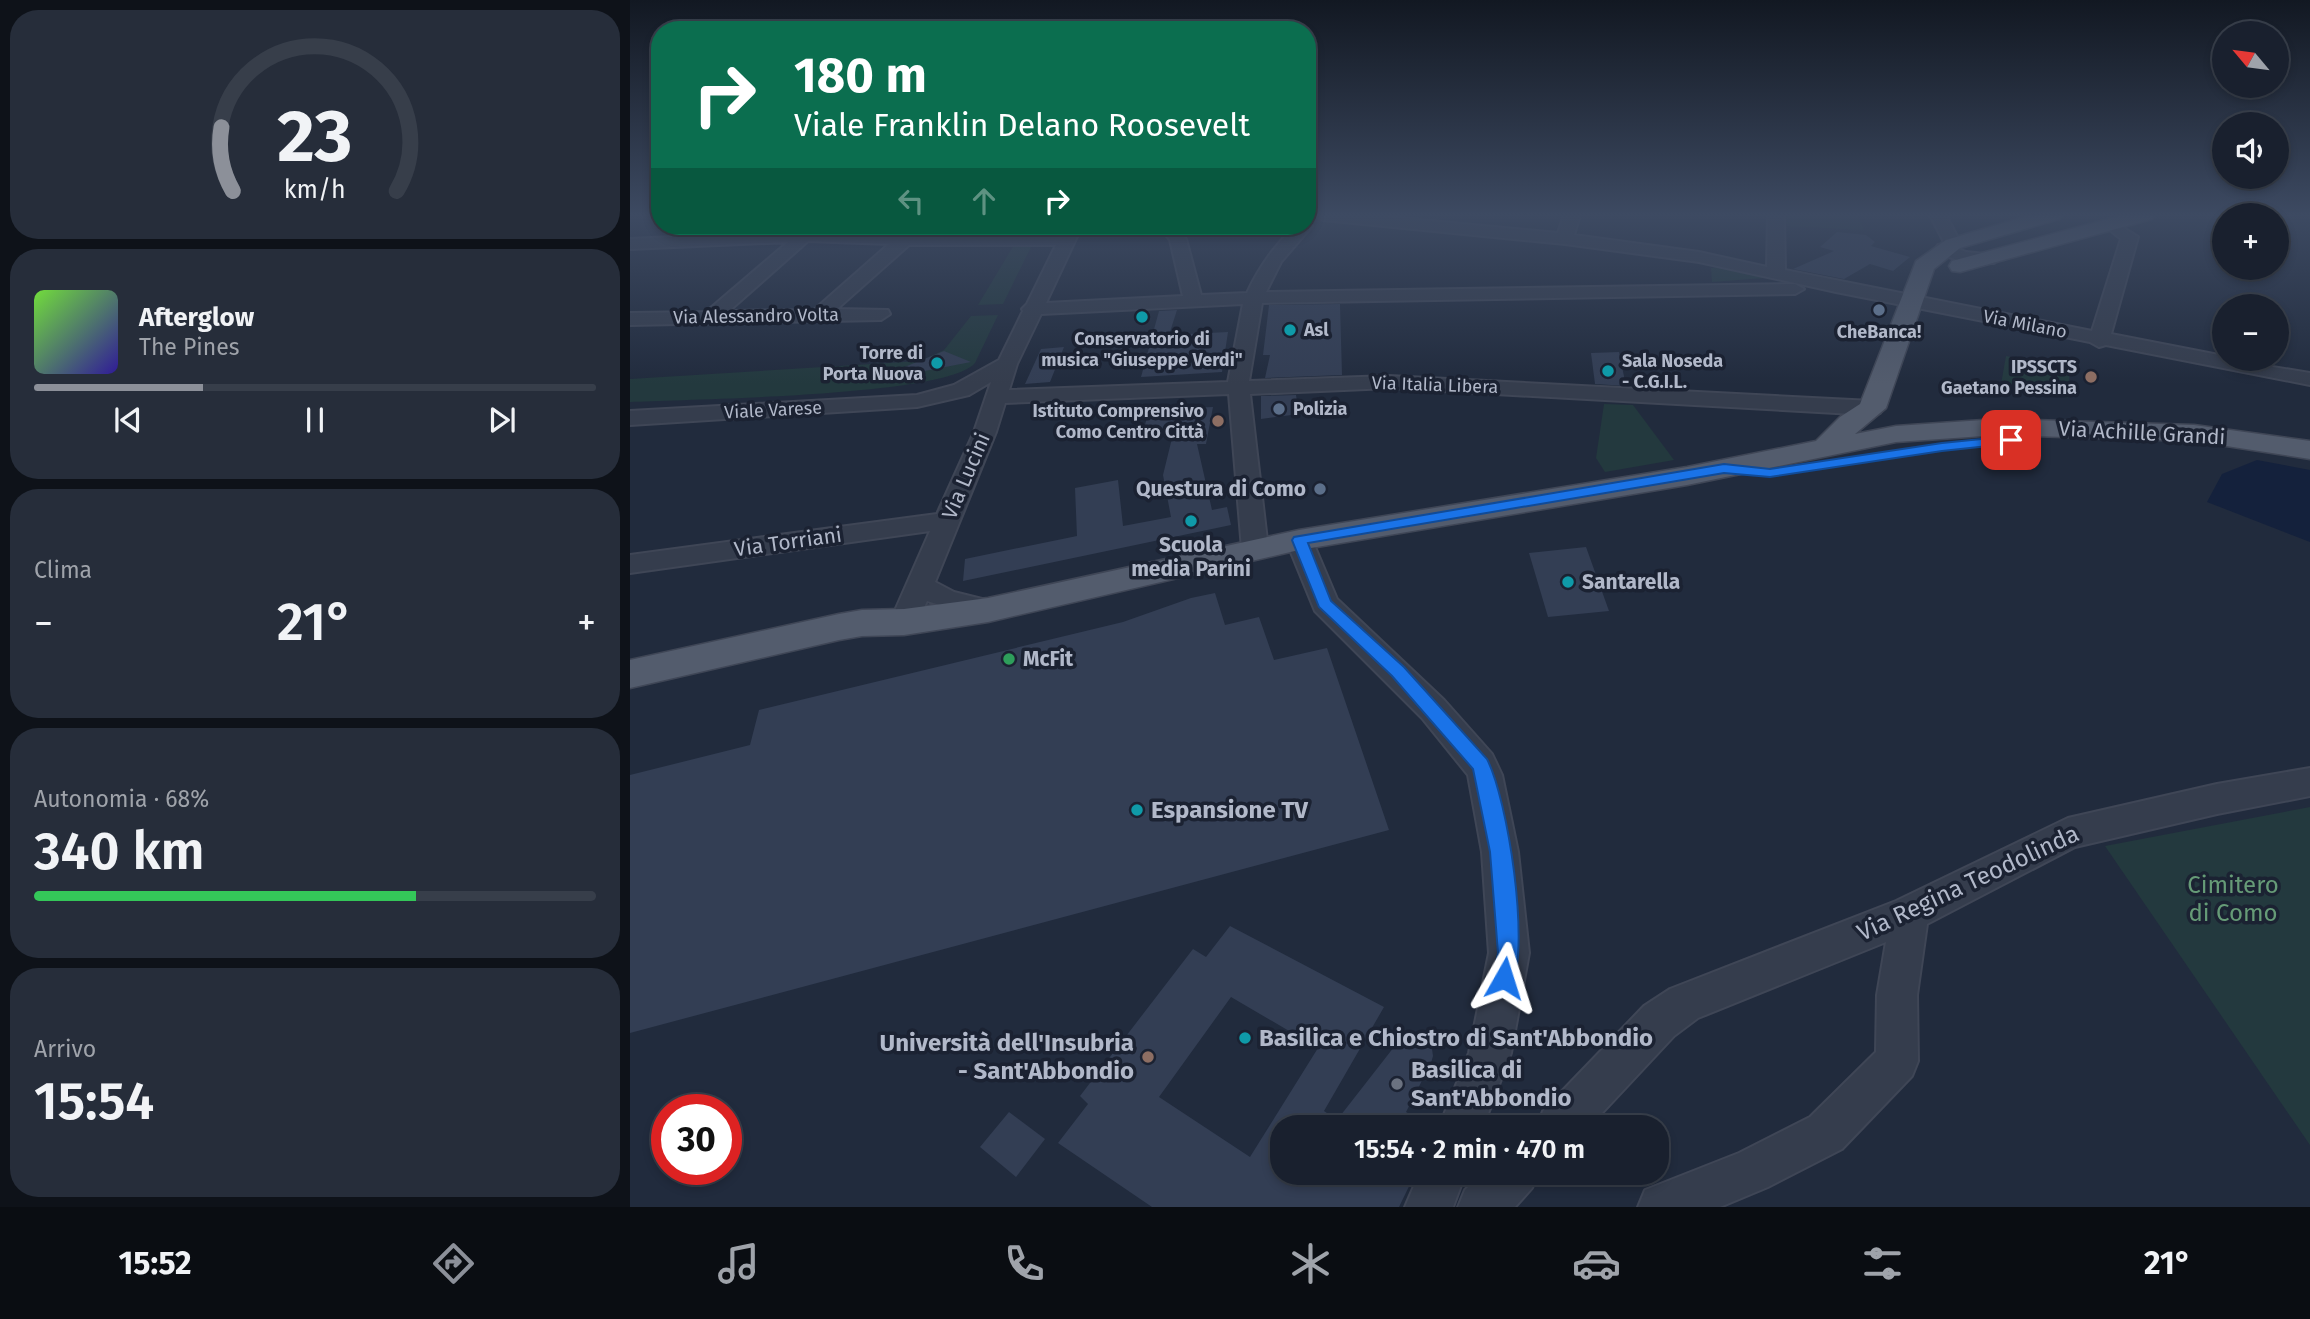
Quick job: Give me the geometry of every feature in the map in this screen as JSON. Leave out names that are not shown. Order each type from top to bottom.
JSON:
[{"type":"main road","points":[[1832,454],[1850,423],[1872,408],[1922,271]]},
{"type":"main road","points":[[1912,293],[1942,271]]},
{"type":"main road","points":[[1872,408],[1878,420],[1896,434]]},
{"type":"main road","name":"Via Achille Grandi","points":[[1896,434],[1998,426],[2194,433],[2310,450]]},
{"type":"main road","points":[[1832,454],[1896,434]]},
{"type":"main road","name":"Via Achille Grandi","points":[[1896,434],[1942,447]]},
{"type":"main road","name":"Via Achille Grandi","points":[[904,622],[988,610],[1299,540],[1724,468],[1770,473],[1832,454],[2011,440],[2183,441],[2240,446],[2310,459]]},
{"type":"main road","points":[[630,674],[839,627],[862,623],[904,622]]},
{"type":"main road","points":[[630,690],[861,639],[904,622]]},
{"type":"street","points":[[711,317],[764,271]]},
{"type":"street","points":[[819,315],[868,271]]},
{"type":"street","name":"Via Lucini","points":[[904,622],[985,432],[1007,363],[1050,271]]},
{"type":"street","points":[[1186,271],[1194,302]]},
{"type":"street","points":[[1255,549],[1240,395],[1237,388],[1255,298],[1269,271]]},
{"type":"street","points":[[1697,292],[1698,271]]},
{"type":"street","name":"Via Milano","points":[[1764,271],[1836,287],[1912,293],[2099,340],[2310,379]]},
{"type":"street","points":[[2099,340],[2120,271]]},
{"type":"street","points":[[1031,309],[1255,298],[1697,292],[1836,287]]},
{"type":"street","name":"Via Alessandro Volta","points":[[630,319],[881,314]]},
{"type":"street","name":"Viale Varese","points":[[917,401],[961,390],[1007,363]]},
{"type":"street","name":"Via Italia Libera","points":[[998,397],[1389,382],[1872,408]]},
{"type":"street","name":"Viale Varese","points":[[630,418],[917,401],[959,404],[975,415],[985,432]]},
{"type":"street","name":"Via Torriani","points":[[630,564],[947,521]]},
{"type":"street","points":[[1299,540],[1325,604],[1398,672],[1433,709],[1480,764],[1485,775],[1500,852],[1509,953],[1490,1053],[1466,1115]]},
{"type":"street","points":[[918,586],[946,599],[988,610]]},
{"type":"street","name":"Via Regina Teodolinda","points":[[1570,1115],[1659,1021],[1684,1003],[1909,914],[2068,833],[2217,799],[2310,782]]},
{"type":"street","points":[[1662,1207],[1752,1171],[1826,1133],[1897,1062],[1897,995],[1909,914]]},
{"type":"street","points":[[1429,1207],[1438,1185]]},
{"type":"street","points":[[1482,1207],[1503,1185]]},
{"type":"green space","points":[[998,271],[1019,271],[1003,304],[978,305]]},
{"type":"green space","points":[[1711,271],[1740,271],[1765,278],[1712,282]]},
{"type":"green space","points":[[998,315],[975,363],[954,374],[917,383],[813,394],[630,402],[630,379],[920,361],[944,350],[971,316]]},
{"type":"green space","points":[[2006,356],[2070,369],[2068,398],[2001,384]]},
{"type":"green space","points":[[1604,404],[1633,405],[1674,460],[1605,472],[1596,458]]},
{"type":"green space","name":"Cimitero di Como","points":[[2310,807],[2310,1145],[2105,846]]},
{"type":"water","points":[[2257,460],[2310,470],[2310,542],[2207,502],[2222,474]]},
{"type":"building","points":[[1805,271],[1857,271],[1844,279]]},
{"type":"building","points":[[1340,304],[1342,375],[1265,378],[1270,355],[1263,355],[1269,305]]},
{"type":"building","points":[[1177,310],[1169,335],[1228,332],[1222,372],[1141,377],[1159,311]]},
{"type":"building","points":[[1064,347],[1050,382],[1025,384],[1041,349]]},
{"type":"building","name":"Torre di Porta Nuova","points":[[944,351],[971,362],[904,375],[902,368]]},
{"type":"building","name":"Sala Noseda - C.G.I.L.","points":[[1619,352],[1626,386],[1595,384],[1591,353]]},
{"type":"building","name":"Polizia","points":[[1296,395],[1299,414],[1261,419],[1261,396]]},
{"type":"building","name":"Scuola media Parini","points":[[1213,407],[1206,444],[1197,444],[1212,510],[1227,507],[1231,525],[963,581],[965,559],[1077,536],[1075,488],[1118,480],[1123,526],[1171,517],[1163,475],[1174,430],[1143,432],[1149,410]]},
{"type":"building","name":"Santarella","points":[[1586,547],[1609,611],[1548,617],[1529,553]]},
{"type":"building","name":"Espansione TV","points":[[1215,593],[1225,625],[1259,617],[1274,660],[1327,648],[1389,830],[630,1033],[630,775],[750,745],[759,710],[1123,622],[1191,598]]},
{"type":"building","name":"Università dell'Insubria - Sant'Abbondio","points":[[1230,926],[1384,1007],[1324,1111],[1330,1115],[1276,1115],[1318,1048],[1231,997],[1159,1097],[1250,1157],[1270,1125],[1270,1185],[1410,1185],[1399,1207],[1152,1207],[1058,1143],[1088,1104],[1080,1096],[1193,949],[1206,957]]},
{"type":"building","name":"Università dell'Insubria - Sant'Abbondio","points":[[1407,1034],[1420,1034],[1431,1042],[1433,1056],[1406,1112],[1411,1115],[1341,1115],[1401,1038]]},
{"type":"building","points":[[1009,1112],[1045,1139],[1016,1177],[980,1147]]},
{"type":"place","name":"CheBanca!","points":[[1879,310]]},
{"type":"place","name":"Conservatorio di musica \"Giuseppe Verdi\"","points":[[1142,317]]},
{"type":"place","name":"Asl","points":[[1290,330]]},
{"type":"place","name":"Torre di Porta Nuova","points":[[937,363]]},
{"type":"place","name":"Sala Noseda - C.G.I.L.","points":[[1608,371]]},
{"type":"place","name":"IPSSCTS Gaetano Pessina","points":[[2091,377]]},
{"type":"place","name":"Polizia","points":[[1279,409]]},
{"type":"place","name":"Istituto Comprensivo Como Centro Città","points":[[1218,421]]},
{"type":"place","name":"Questura di Como","points":[[1320,489]]},
{"type":"place","name":"Scuola media Parini","points":[[1191,521]]},
{"type":"place","name":"Santarella","points":[[1568,582]]},
{"type":"place","name":"McFit","points":[[1009,659]]},
{"type":"place","name":"Espansione TV","points":[[1137,810]]},
{"type":"place","name":"Basilica e Chiostro di Sant'Abbondio","points":[[1245,1038]]},
{"type":"place","name":"Università dell'Insubria - Sant'Abbondio","points":[[1148,1057]]},
{"type":"place","name":"Basilica di Sant'Abbondio","points":[[1397,1084]]},
{"type":"route","points":[[1504,978],[1509,953],[1500,852],[1485,775],[1480,764],[1398,672],[1325,604],[1299,540],[1724,468],[1770,473],[1984,441],[2011,440]]}]
